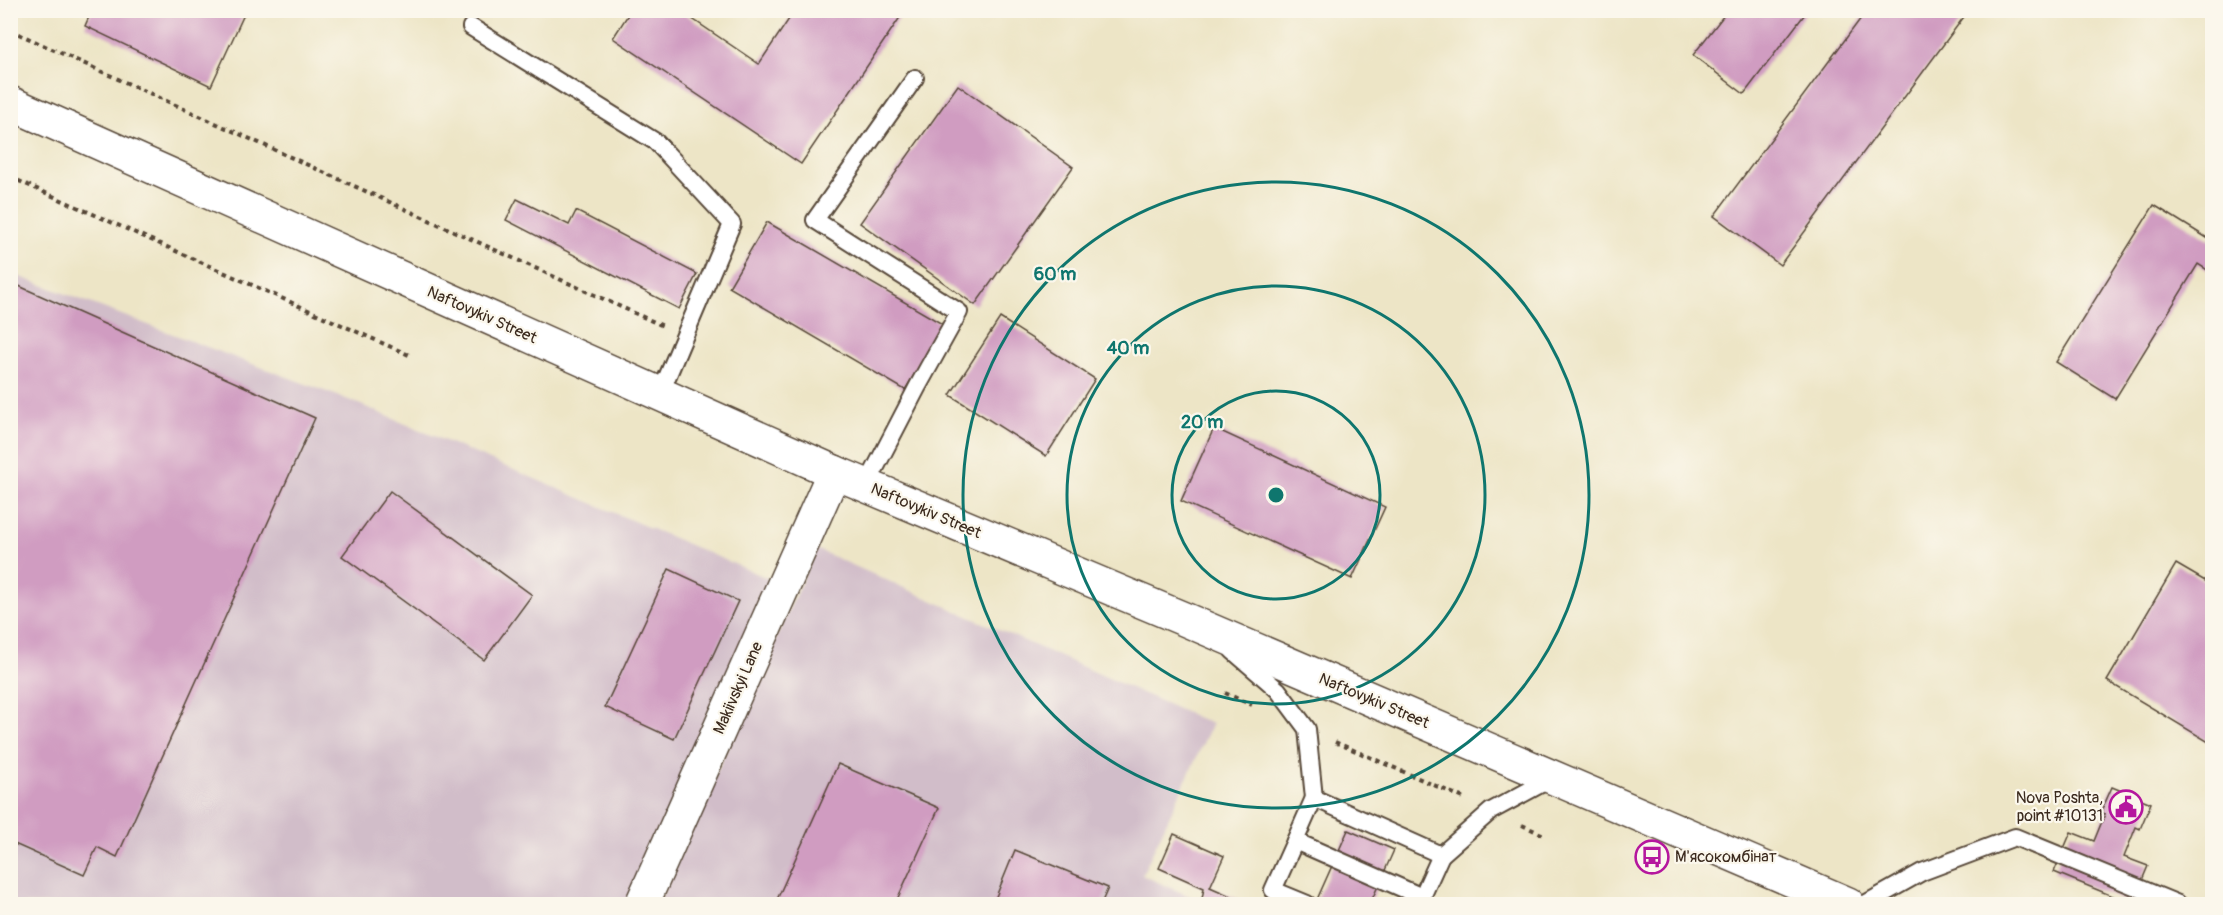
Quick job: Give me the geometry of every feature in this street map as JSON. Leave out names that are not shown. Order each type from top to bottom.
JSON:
[{"type":"street","name":"Naftovykiv Street","points":[[10,103],[866,486],[1207,629],[1848,904]]},
{"type":"street","name":"Makiivskyi Lane","points":[[642,904],[834,472]]},
{"type":"lane","points":[[471,27],[656,142],[732,224],[660,394]]},
{"type":"lane","points":[[866,486],[959,312],[815,220],[915,78]]},
{"type":"lane","points":[[1207,629],[1278,690],[1307,729],[1314,798],[1273,890],[1307,904]]},
{"type":"lane","points":[[1296,841],[1421,901],[1441,855],[1491,811],[1552,778]]},
{"type":"lane","points":[[1314,798],[1441,855]]},
{"type":"lane","points":[[1865,904],[1922,872],[2015,837],[2178,904]]},
{"type":"path","points":[[10,30],[685,336]]},
{"type":"path","points":[[10,177],[409,355]]},
{"type":"path","points":[[1225,693],[1256,707]]},
{"type":"path","points":[[1307,729],[1546,836]]},
{"type":"shaded area","points":[[10,273],[354,402],[772,580],[627,904],[11,904]]},
{"type":"shaded area","points":[[816,549],[1212,724],[1142,875],[1207,904],[658,904]]},
{"type":"building","points":[[92,10],[246,10],[211,86],[85,26]]},
{"type":"building","points":[[631,10],[679,10],[759,64],[795,10],[905,10],[801,164],[613,38]]},
{"type":"building","points":[[1728,10],[1808,10],[1744,94],[1693,55]]},
{"type":"building","points":[[1867,10],[1969,10],[1780,265],[1714,216]]},
{"type":"building","points":[[958,85],[1073,167],[975,305],[860,223]]},
{"type":"building","points":[[517,199],[569,225],[576,211],[697,274],[679,309],[506,220]]},
{"type":"building","points":[[2154,205],[2212,241],[2212,273],[2198,264],[2115,399],[2056,362]]},
{"type":"building","points":[[767,222],[944,325],[905,390],[729,287]]},
{"type":"building","points":[[10,282],[315,418],[117,857],[97,847],[84,875],[10,842]]},
{"type":"building","points":[[1000,318],[1095,379],[1046,456],[950,395]]},
{"type":"building","points":[[1214,428],[1385,507],[1352,579],[1181,501]]},
{"type":"building","points":[[390,491],[532,595],[484,660],[342,556]]},
{"type":"building","points":[[2176,564],[2212,585],[2212,744],[2107,681]]},
{"type":"building","points":[[669,569],[738,601],[674,739],[605,707]]},
{"type":"building","points":[[838,764],[939,808],[895,904],[775,904]]},
{"type":"building","points":[[2112,787],[2151,803],[2140,829],[2136,827],[2124,857],[2148,866],[2132,904],[2054,872],[2071,832],[2094,841],[2105,814],[2101,812]]},
{"type":"building","points":[[1348,830],[1394,850],[1370,904],[1315,904]]},
{"type":"building","points":[[1174,834],[1224,856],[1210,887],[1249,904],[1201,904],[1204,888],[1159,868]]},
{"type":"building","points":[[1015,850],[1108,888],[1101,904],[993,904]]},
{"type":"place","name":"Nova Poshta, point #10131","points":[[2126,807]]},
{"type":"place","name":"М'ясокомбінат","points":[[1652,857]]}]
